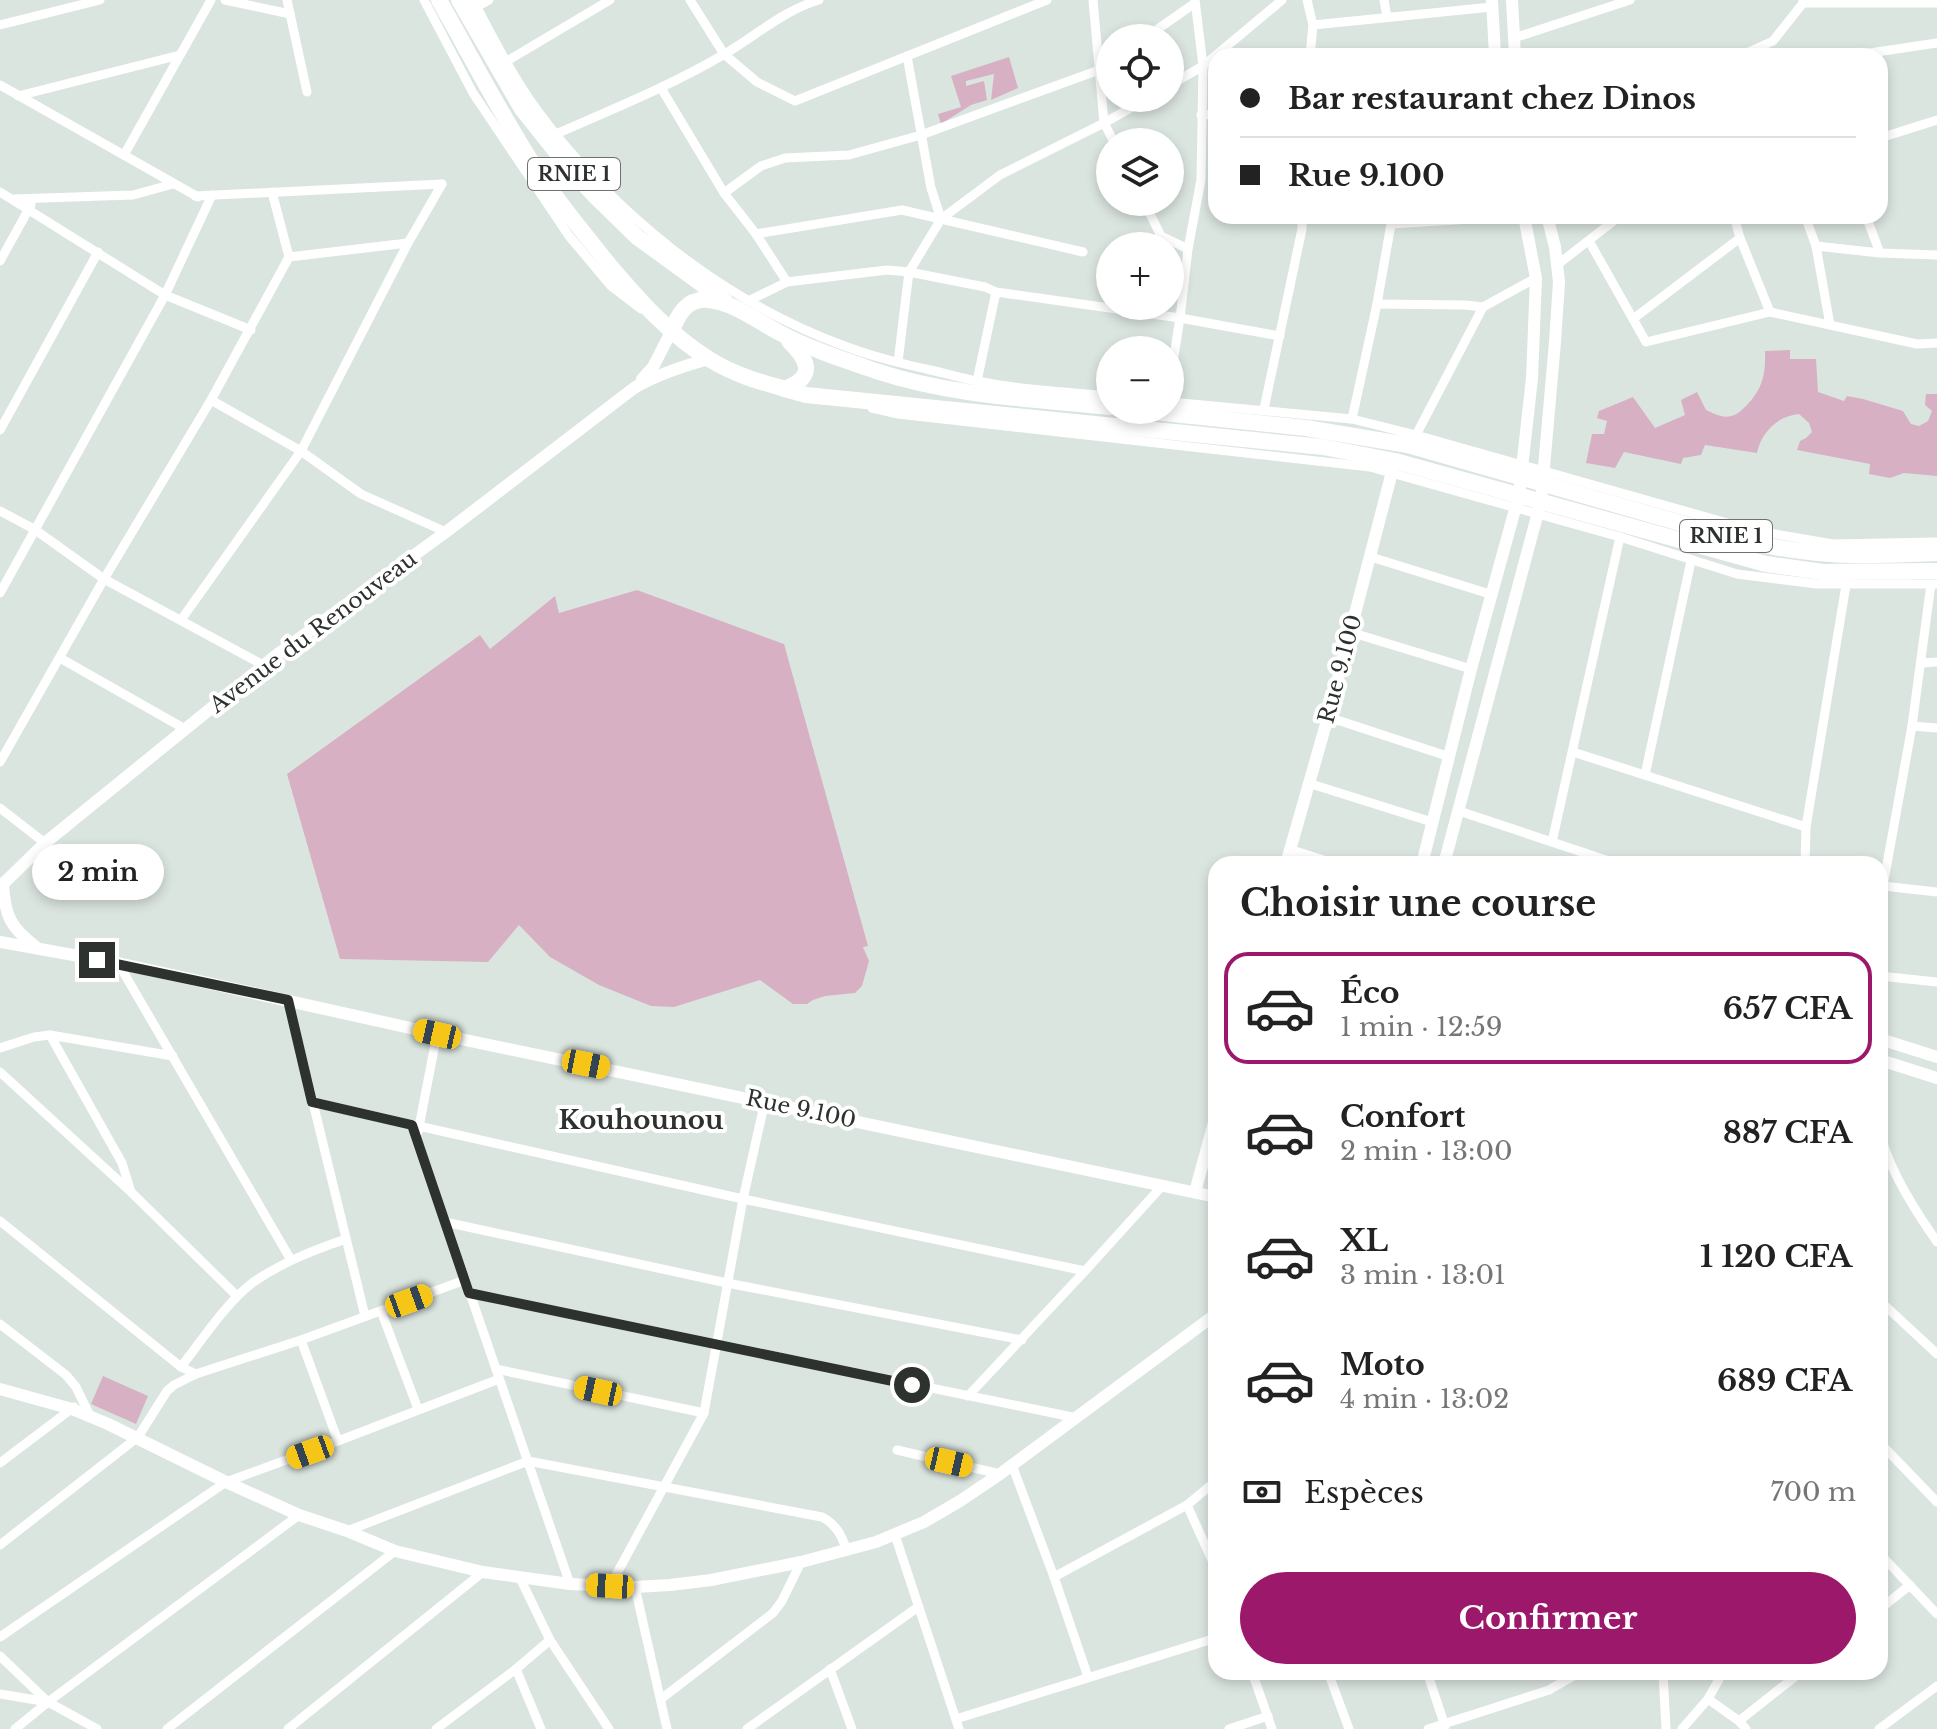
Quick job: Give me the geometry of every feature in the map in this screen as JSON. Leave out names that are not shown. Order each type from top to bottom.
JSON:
[{"type":"highway","name":"RNIE 1","points":[[439,0],[540,175],[598,250],[671,332],[737,374],[806,395],[1323,447],[1395,461],[1517,501],[1766,564],[1823,572],[1935,579]]},
{"type":"highway","name":"RNIE 1","points":[[459,0],[522,109],[569,168],[637,237],[733,307],[783,334],[875,370],[927,385],[1096,406]]},
{"type":"highway","points":[[671,332],[685,306],[693,302],[709,300],[733,307]]},
{"type":"highway","points":[[783,334],[802,354],[807,369],[801,380],[784,389]]},
{"type":"highway","name":"RNIE 1","points":[[1184,415],[1306,428],[1408,445],[1543,477],[1743,541],[1772,547],[1828,554],[1937,553]]},
{"type":"street","points":[[0,25],[100,0]]},
{"type":"street","points":[[124,155],[211,0]]},
{"type":"street","points":[[225,0],[290,14]]},
{"type":"street","points":[[287,0],[307,92]]},
{"type":"street","points":[[424,0],[473,93],[569,236],[611,286],[631,303],[659,319]]},
{"type":"street","points":[[489,0],[474,3],[535,108],[593,178],[694,264],[750,300],[843,345],[977,381],[1096,394]]},
{"type":"street","points":[[507,61],[610,0]]},
{"type":"street","points":[[690,0],[724,54],[757,82],[795,101],[1047,0]]},
{"type":"street","points":[[556,134],[661,88],[724,54],[803,4],[819,0]]},
{"type":"street","points":[[1093,0],[1096,35]]},
{"type":"street","points":[[1225,48],[1282,0]]},
{"type":"street","points":[[1307,0],[1313,25],[1311,48]]},
{"type":"street","points":[[1384,0],[1387,17]]},
{"type":"street","points":[[1512,0],[1515,48]]},
{"type":"street","points":[[1514,38],[1630,0]]},
{"type":"street","points":[[1164,24],[1195,2],[1203,66],[1201,180],[1184,284]]},
{"type":"street","points":[[1758,48],[1773,41],[1803,2],[1937,3]]},
{"type":"street","points":[[1313,25],[1492,4],[1495,48]]},
{"type":"street","points":[[1888,50],[1937,43]]},
{"type":"street","points":[[18,96],[180,55]]},
{"type":"street","points":[[907,56],[931,188],[941,219]]},
{"type":"street","points":[[1184,77],[1208,62]]},
{"type":"street","points":[[724,193],[761,166],[785,158],[849,155],[921,135],[1096,71]]},
{"type":"street","points":[[0,85],[195,196],[210,199],[272,192],[442,184],[408,243],[301,451],[181,620]]},
{"type":"street","points":[[661,88],[724,193],[756,234],[787,282]]},
{"type":"street","points":[[1103,112],[1107,128]]},
{"type":"street","points":[[898,362],[909,272],[941,219],[1000,175],[1123,112]]},
{"type":"street","points":[[1201,115],[1208,115]]},
{"type":"street","points":[[1888,135],[1937,120]]},
{"type":"street","points":[[12,199],[133,195],[173,184]]},
{"type":"street","points":[[0,192],[165,295],[251,330]]},
{"type":"street","points":[[0,762],[211,400],[289,257],[272,192]]},
{"type":"street","points":[[0,261],[35,198]]},
{"type":"street","points":[[0,593],[165,295],[210,199]]},
{"type":"street","points":[[756,234],[902,210],[1083,252]]},
{"type":"street","points":[[1151,216],[1161,236],[1188,249]]},
{"type":"street","points":[[1264,409],[1302,224]]},
{"type":"street","points":[[1352,419],[1377,304],[1389,224]]},
{"type":"street","points":[[1424,856],[1517,501],[1532,378],[1536,278],[1524,224]]},
{"type":"street","points":[[1446,856],[1539,507],[1559,282],[1549,224]]},
{"type":"street","points":[[1557,265],[1610,224]]},
{"type":"street","points":[[1736,224],[1770,312]]},
{"type":"street","points":[[1808,224],[1816,246],[1830,325]]},
{"type":"street","points":[[1869,224],[1880,253]]},
{"type":"street","points":[[1633,319],[1740,238]]},
{"type":"street","points":[[1589,241],[1646,342],[1770,312],[1917,344],[1937,343]]},
{"type":"street","points":[[289,257],[408,243]]},
{"type":"street","points":[[1816,246],[1937,255]]},
{"type":"street","points":[[0,430],[98,252]]},
{"type":"street","points":[[750,300],[787,282],[887,270],[985,287],[996,292],[1096,306]]},
{"type":"street","points":[[1416,435],[1483,307],[1536,278]]},
{"type":"street","points":[[977,381],[996,292]]},
{"type":"street","points":[[1377,304],[1483,307]]},
{"type":"street","points":[[1184,319],[1280,336]]},
{"type":"street","name":"Avenue du Renouveau","points":[[634,388],[653,367],[671,332]]},
{"type":"street","name":"Avenue du Renouveau","points":[[2,885],[45,843],[279,653],[446,532],[634,388],[658,375],[709,359]]},
{"type":"street","points":[[806,395],[898,414],[1339,464],[1392,472],[1517,501]]},
{"type":"street","points":[[211,400],[301,451],[361,494],[446,532]]},
{"type":"street","points":[[1184,403],[1352,419],[1416,435],[1521,471]]},
{"type":"street","name":"Rue 9.100","points":[[1288,856],[1392,472]]},
{"type":"street","points":[[1543,477],[1794,539],[1833,544],[1937,542]]},
{"type":"street","points":[[1539,507],[1620,537],[1737,574],[1846,585],[1935,579],[1888,858]]},
{"type":"street","points":[[0,511],[34,529],[104,579],[265,666]]},
{"type":"street","points":[[1552,842],[1620,537]]},
{"type":"street","points":[[1371,557],[1493,595]]},
{"type":"street","points":[[1645,775],[1691,561]]},
{"type":"street","points":[[1805,856],[1806,827],[1846,585]]},
{"type":"street","points":[[1350,632],[1471,669]]},
{"type":"street","points":[[60,658],[185,729]]},
{"type":"street","points":[[1922,663],[1937,662]]},
{"type":"street","points":[[1328,717],[1450,757]]},
{"type":"street","points":[[1912,726],[1937,728]]},
{"type":"street","points":[[1573,752],[1806,827]]},
{"type":"street","points":[[1308,783],[1432,822]]},
{"type":"street","points":[[0,808],[45,843]]},
{"type":"street","points":[[1459,811],[1594,856]]},
{"type":"street","points":[[1290,851],[1306,856]]},
{"type":"street","points":[[2,885],[3,901],[11,923],[38,949]]},
{"type":"street","points":[[1888,887],[1937,892]]},
{"type":"street","name":"Rue 9.100","points":[[0,942],[118,963],[437,1034],[1208,1195]]},
{"type":"street","points":[[118,963],[291,1260]]},
{"type":"street","points":[[1888,977],[1937,982]]},
{"type":"street","points":[[288,1000],[365,1316]]},
{"type":"street","points":[[437,1034],[415,1126],[416,1139],[570,1584]]},
{"type":"street","points":[[0,1048],[50,1035],[173,1056]]},
{"type":"street","points":[[50,1035],[122,1163],[131,1192]]},
{"type":"street","points":[[1888,1042],[1937,1057]]},
{"type":"street","points":[[1888,1063],[1937,1078]]},
{"type":"street","points":[[0,1072],[131,1192],[237,1296]]},
{"type":"street","points":[[610,1586],[704,1413],[743,1199],[765,1101]]},
{"type":"street","points":[[312,1102],[743,1199],[1085,1271]]},
{"type":"street","points":[[1195,1192],[1208,1144]]},
{"type":"street","points":[[1888,1157],[1937,1242]]},
{"type":"street","points":[[968,1396],[1162,1186]]},
{"type":"street","points":[[0,1221],[181,1367],[196,1374]]},
{"type":"street","points":[[445,1222],[727,1283],[1022,1340]]},
{"type":"street","points":[[181,1367],[237,1296],[254,1282],[291,1260],[346,1239]]},
{"type":"street","points":[[0,1545],[138,1437],[174,1385],[196,1374],[301,1340],[465,1280]]},
{"type":"street","points":[[469,1293],[1077,1418]]},
{"type":"street","points":[[1888,1308],[1937,1354]]},
{"type":"street","points":[[381,1311],[418,1409]]},
{"type":"street","points":[[0,1389],[77,1405],[90,1416],[226,1482],[299,1515],[395,1551],[520,1578],[635,1587],[711,1580],[801,1562],[895,1535],[943,1511],[1000,1474],[1208,1320]]},
{"type":"street","points":[[0,1324],[66,1375],[76,1387],[77,1405]]},
{"type":"street","points":[[301,1340],[338,1441]]},
{"type":"street","points":[[0,1637],[226,1482],[338,1441],[498,1374],[704,1413]]},
{"type":"street","points":[[0,1463],[77,1405]]},
{"type":"street","points":[[897,1450],[1000,1474]]},
{"type":"street","points":[[1888,1451],[1937,1502]]},
{"type":"street","points":[[347,1531],[528,1461],[822,1517],[837,1528],[847,1550]]},
{"type":"street","points":[[1012,1465],[1088,1677]]},
{"type":"street","points":[[1054,1577],[1187,1505],[1208,1488]]},
{"type":"street","points":[[1187,1505],[1208,1551]]},
{"type":"street","points":[[15,1729],[299,1515]]},
{"type":"street","points":[[895,1535],[958,1724],[1088,1677],[1208,1640]]},
{"type":"street","points":[[167,1729],[395,1551]]},
{"type":"street","points":[[661,1699],[773,1613],[801,1562]]},
{"type":"street","points":[[1888,1562],[1937,1614]]},
{"type":"street","points":[[288,1729],[483,1572]]},
{"type":"street","points":[[520,1578],[550,1640],[609,1729]]},
{"type":"street","points":[[1888,1603],[1910,1585]]},
{"type":"street","points":[[635,1587],[667,1729]]},
{"type":"street","points":[[747,1729],[757,1726],[830,1669],[918,1607]]},
{"type":"street","points":[[436,1729],[550,1640]]},
{"type":"street","points":[[0,1656],[48,1702],[97,1729]]},
{"type":"street","points":[[516,1669],[541,1729]]},
{"type":"street","points":[[830,1669],[852,1729]]},
{"type":"street","points":[[1255,1680],[1272,1729]]},
{"type":"street","points":[[1331,1680],[1349,1729]]},
{"type":"street","points":[[1430,1680],[1445,1726]]},
{"type":"street","points":[[1428,1729],[1549,1690],[1566,1680]]},
{"type":"street","points":[[1663,1680],[1666,1729]]},
{"type":"street","points":[[1682,1729],[1708,1699],[1719,1680]]},
{"type":"street","points":[[1708,1699],[1743,1725],[1792,1680]]},
{"type":"street","points":[[1879,1729],[1937,1686]]},
{"type":"street","points":[[0,1694],[48,1702]]},
{"type":"street","points":[[1229,1729],[1268,1716]]},
{"type":"street","points":[[451,1717],[456,1729]]},
{"type":"shaded area","points":[[1009,57],[1018,88],[991,100],[994,74],[966,81],[966,86],[984,81],[987,100],[971,105],[941,124],[938,114],[961,107],[951,76]]},
{"type":"shaded area","points":[[1790,350],[1790,359],[1816,359],[1818,392],[1844,401],[1847,396],[1903,411],[1911,424],[1919,426],[1928,421],[1932,411],[1925,405],[1926,394],[1937,394],[1937,476],[1904,473],[1890,478],[1869,474],[1870,464],[1797,450],[1800,441],[1812,432],[1809,423],[1799,414],[1784,418],[1772,426],[1762,438],[1757,453],[1705,445],[1701,455],[1683,458],[1681,464],[1624,452],[1615,468],[1586,463],[1592,434],[1604,434],[1607,421],[1597,418],[1599,411],[1633,397],[1655,428],[1685,415],[1681,400],[1697,392],[1706,410],[1728,417],[1740,412],[1760,386],[1765,351]]},
{"type":"shaded area","points":[[637,590],[784,644],[868,946],[863,947],[869,961],[862,986],[855,993],[825,996],[807,1004],[793,1004],[760,980],[674,1007],[651,1006],[599,985],[550,957],[519,925],[488,962],[340,959],[287,774],[480,635],[490,649],[555,596],[559,613]]},
{"type":"shaded area","points":[[103,1376],[148,1396],[136,1424],[91,1404]]},
{"type":"district","name":"Kouhounou","points":[[641,1120]]},
{"type":"route","points":[[97,960],[288,1000],[312,1102],[412,1125],[469,1293],[912,1385]]}]
